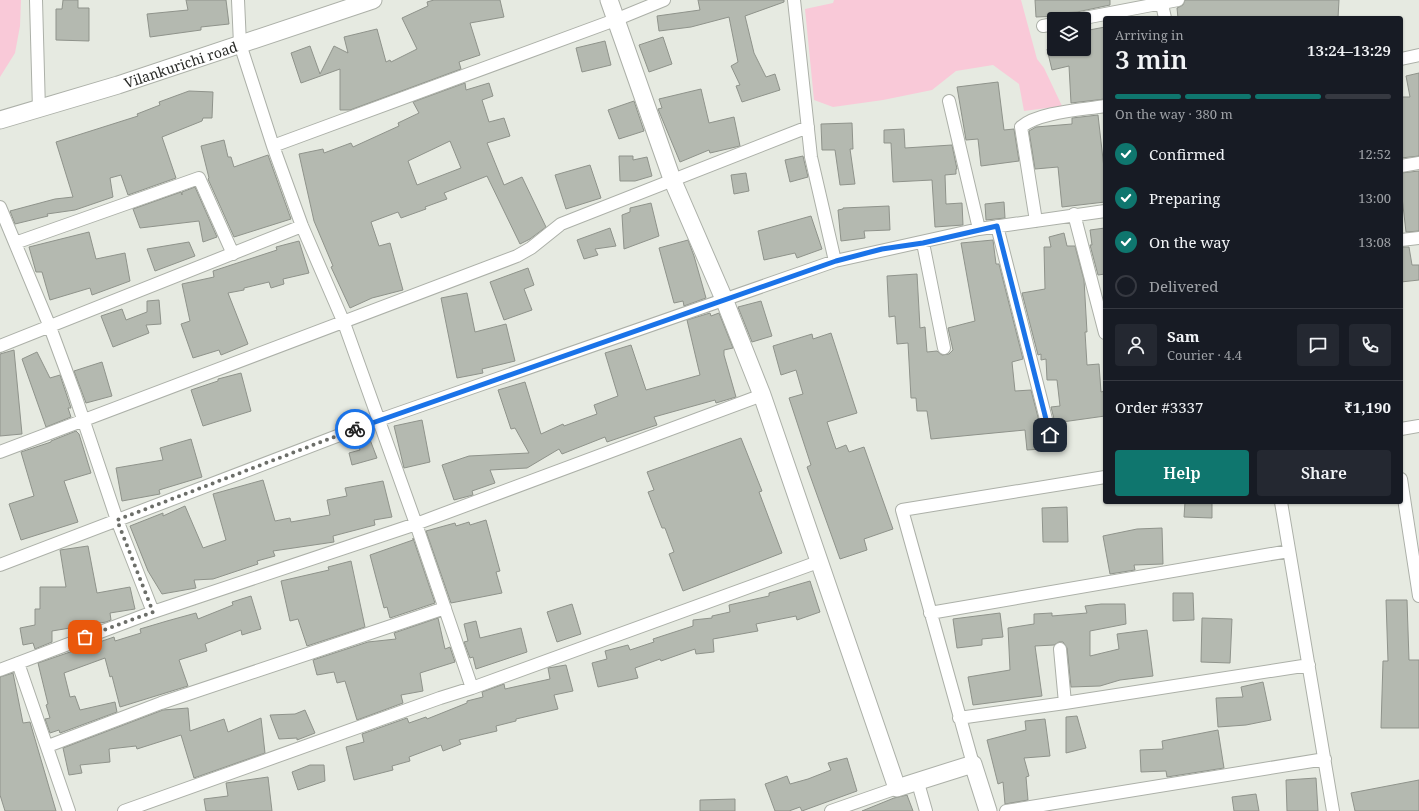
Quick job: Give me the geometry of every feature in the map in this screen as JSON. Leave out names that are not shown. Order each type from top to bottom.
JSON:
[{"type":"street","points":[[36,0],[38,110]]},
{"type":"street","points":[[238,0],[240,44],[273,146],[302,226],[344,323],[416,524],[472,688]]},
{"type":"street","points":[[609,0],[672,179],[724,299],[762,395],[818,562],[897,788]]},
{"type":"street","points":[[273,146],[615,20],[664,0]]},
{"type":"street","points":[[794,0],[811,157],[836,261]]},
{"type":"street","points":[[1091,17],[1178,0]]},
{"type":"street","name":"Vilankurichi road","points":[[0,120],[38,110],[118,85],[367,2]]},
{"type":"street","points":[[1162,2],[1165,16]]},
{"type":"street","points":[[1403,58],[1419,55]]},
{"type":"street","points":[[949,101],[979,229]]},
{"type":"street","points":[[1036,220],[1021,127],[1027,122],[1043,117],[1103,106]]},
{"type":"street","points":[[0,452],[344,323],[517,256],[531,248],[561,224],[672,179],[808,127]]},
{"type":"street","points":[[1403,166],[1419,163]]},
{"type":"street","points":[[15,243],[199,178],[233,254]]},
{"type":"street","points":[[0,207],[50,327],[117,520],[153,612]]},
{"type":"street","points":[[0,565],[379,420],[836,261],[882,249],[923,243],[979,229],[1103,210]]},
{"type":"street","points":[[1074,214],[1103,325]]},
{"type":"street","points":[[0,346],[302,226]]},
{"type":"street","points":[[997,226],[1050,435]]},
{"type":"street","points":[[1403,240],[1419,238]]},
{"type":"street","points":[[923,243],[944,348]]},
{"type":"street","points":[[0,670],[153,612],[416,524],[762,395]]},
{"type":"street","points":[[1403,429],[1419,426]]},
{"type":"street","points":[[988,811],[959,718],[902,510],[1103,477]]},
{"type":"street","points":[[1403,492],[1419,596]]},
{"type":"street","points":[[1282,504],[1333,811]]},
{"type":"street","points":[[930,613],[1289,551]]},
{"type":"street","points":[[124,811],[472,688],[818,562]]},
{"type":"street","points":[[48,746],[161,703],[445,608]]},
{"type":"street","points":[[1060,649],[1064,703]]},
{"type":"street","points":[[18,663],[70,811]]},
{"type":"street","points":[[959,718],[1309,665]]},
{"type":"street","points":[[1006,811],[1325,759]]},
{"type":"street","points":[[832,811],[845,809],[897,788],[918,783],[973,764]]},
{"type":"street","points":[[918,783],[926,811]]},
{"type":"shaded area","points":[[0,0],[21,0],[20,26],[15,53],[0,77]]},
{"type":"shaded area","points":[[834,0],[1021,0],[1037,59],[1044,68],[1062,106],[1024,111],[1019,84],[993,65],[956,71],[932,90],[883,100],[833,107],[814,100],[805,9],[833,3]]},
{"type":"building","points":[[63,0],[78,0],[78,8],[89,8],[89,41],[56,40],[56,9],[62,9]]},
{"type":"building","points":[[186,0],[226,0],[229,24],[201,27],[201,30],[150,37],[147,14],[188,10]]},
{"type":"building","points":[[434,0],[500,0],[504,17],[470,23],[480,55],[459,62],[461,69],[350,110],[340,110],[340,69],[301,83],[291,53],[310,46],[320,74],[334,46],[348,53],[344,37],[377,29],[386,62],[390,60],[391,62],[417,49],[402,18],[428,6],[427,2]]},
{"type":"building","points":[[698,0],[784,0],[784,2],[745,16],[754,53],[766,77],[775,74],[780,90],[742,102],[736,86],[740,85],[731,66],[738,62],[729,17],[691,27],[659,31],[657,16],[700,10]]},
{"type":"building","points":[[1035,0],[1110,0],[1110,5],[1077,12],[1047,12],[1047,17],[1036,17]]},
{"type":"building","points":[[1185,0],[1339,0],[1338,16],[1178,16],[1177,8],[1183,5]]},
{"type":"building","points":[[1103,27],[1103,99],[1071,103],[1069,66],[1052,70],[1049,56],[1091,56],[1091,30]]},
{"type":"building","points":[[663,37],[672,64],[649,72],[639,45]]},
{"type":"building","points":[[605,41],[611,65],[582,72],[576,48]]},
{"type":"building","points":[[1419,73],[1419,156],[1403,158],[1403,97],[1410,97],[1406,76]]},
{"type":"building","points":[[998,82],[1004,130],[1014,129],[1019,161],[981,166],[978,139],[966,140],[957,87]]},
{"type":"building","points":[[465,83],[466,90],[489,83],[493,96],[482,100],[489,122],[504,118],[510,136],[487,143],[504,185],[522,177],[546,227],[530,239],[520,244],[487,176],[444,193],[447,199],[425,207],[426,209],[401,218],[398,212],[371,222],[379,246],[390,243],[403,290],[372,298],[350,308],[331,267],[333,266],[314,221],[299,154],[323,149],[324,153],[351,143],[353,147],[399,126],[398,123],[419,113],[413,102]],"holes":[[[450,141],[461,168],[417,185],[408,161]]]},
{"type":"building","points":[[701,89],[709,123],[734,117],[740,146],[710,153],[709,150],[680,162],[658,109],[662,108],[659,99]]},
{"type":"building","points":[[189,91],[213,92],[212,118],[203,118],[202,121],[162,137],[176,178],[128,195],[121,175],[110,178],[113,197],[75,210],[47,214],[48,216],[15,224],[10,211],[55,199],[73,197],[56,142],[138,116],[137,114],[160,105],[159,102]]},
{"type":"building","points":[[634,101],[644,131],[619,139],[608,110]]},
{"type":"building","points":[[1098,115],[1103,159],[1103,202],[1062,207],[1058,167],[1035,169],[1029,131],[1036,127],[1072,124],[1072,118]]},
{"type":"building","points":[[852,123],[853,149],[850,149],[855,184],[840,185],[835,150],[822,150],[821,124]]},
{"type":"building","points":[[904,129],[905,148],[952,145],[957,169],[956,174],[945,175],[946,204],[962,203],[963,225],[935,227],[932,180],[893,182],[891,143],[884,143],[884,130]]},
{"type":"building","points":[[224,140],[228,157],[231,157],[234,167],[268,155],[291,219],[234,237],[208,179],[201,146]]},
{"type":"building","points":[[619,156],[633,156],[633,160],[647,157],[652,176],[635,181],[620,181]]},
{"type":"building","points":[[803,156],[808,177],[790,182],[785,160]]},
{"type":"building","points":[[590,165],[601,198],[566,209],[555,175]]},
{"type":"building","points":[[1419,171],[1419,231],[1406,232],[1403,206],[1403,173]]},
{"type":"building","points":[[746,173],[749,191],[734,194],[731,175]]},
{"type":"building","points":[[195,187],[217,237],[203,242],[199,221],[140,228],[133,209],[181,192],[182,195],[182,192]]},
{"type":"building","points":[[1004,202],[1005,218],[986,220],[985,204]]},
{"type":"building","points":[[651,203],[659,236],[624,249],[622,215],[630,212],[630,208]]},
{"type":"building","points":[[889,206],[890,230],[864,231],[865,238],[841,241],[838,210],[843,208]]},
{"type":"building","points":[[811,216],[822,249],[797,258],[795,253],[764,260],[758,231]]},
{"type":"building","points":[[610,228],[616,246],[595,249],[598,255],[584,259],[577,240]]},
{"type":"building","points":[[1103,228],[1103,274],[1098,275],[1090,245],[1092,245],[1090,230]]},
{"type":"building","points":[[89,232],[96,259],[125,253],[130,281],[92,295],[90,288],[50,300],[42,272],[36,272],[29,247]]},
{"type":"building","points":[[1064,233],[1067,246],[1075,246],[1084,280],[1087,365],[1099,364],[1101,392],[1103,392],[1103,416],[1055,423],[1051,407],[1060,406],[1057,380],[1047,380],[1046,359],[1041,360],[1041,354],[1038,355],[1022,293],[1045,289],[1044,247],[1051,247],[1049,237]]},
{"type":"building","points":[[688,240],[706,298],[684,306],[683,301],[674,303],[659,248]]},
{"type":"building","points":[[993,240],[996,264],[999,264],[1023,359],[1012,362],[1015,391],[1031,390],[1040,425],[1041,449],[1027,450],[1025,430],[931,439],[927,411],[917,411],[916,398],[911,398],[908,343],[897,344],[895,316],[889,317],[887,276],[917,274],[920,328],[925,327],[927,352],[937,351],[942,355],[949,354],[953,350],[948,328],[975,321],[961,243]]},
{"type":"building","points":[[299,241],[309,273],[283,279],[284,284],[271,288],[269,282],[244,288],[244,290],[228,293],[248,344],[221,355],[219,350],[193,358],[181,324],[190,321],[182,284],[214,277],[213,271],[277,250],[276,247]]},
{"type":"building","points":[[189,242],[195,256],[155,271],[147,249]]},
{"type":"building","points":[[1403,247],[1409,247],[1412,265],[1419,265],[1419,280],[1403,282]]},
{"type":"building","points":[[528,268],[534,285],[524,289],[532,310],[504,320],[490,282]]},
{"type":"building","points":[[467,293],[475,332],[506,324],[515,361],[482,369],[483,373],[457,378],[441,298]]},
{"type":"building","points":[[159,300],[161,324],[146,325],[149,333],[113,347],[101,316],[122,309],[126,320],[147,312],[147,301]]},
{"type":"building","points":[[761,301],[772,336],[752,342],[738,307]]},
{"type":"building","points":[[710,313],[711,316],[719,313],[733,348],[724,350],[724,355],[736,397],[716,403],[715,400],[654,417],[657,425],[607,442],[605,437],[562,454],[559,449],[527,468],[490,470],[495,483],[472,491],[473,495],[454,500],[442,465],[469,456],[529,453],[515,428],[511,429],[498,390],[525,382],[541,434],[563,424],[564,426],[597,414],[594,405],[618,396],[605,353],[631,345],[646,390],[700,375],[687,320]]},
{"type":"building","points":[[831,333],[857,413],[827,422],[836,449],[846,445],[849,452],[864,447],[893,529],[864,539],[867,550],[840,559],[807,467],[811,465],[789,398],[803,394],[796,370],[781,375],[773,346],[812,334],[813,339]]},
{"type":"building","points":[[14,350],[22,434],[0,436],[0,354]]},
{"type":"building","points":[[37,352],[50,378],[60,375],[71,408],[68,408],[71,417],[46,427],[22,359]]},
{"type":"building","points":[[102,362],[112,396],[86,403],[74,371]]},
{"type":"building","points":[[241,373],[251,411],[203,426],[191,390],[218,381],[218,379]]},
{"type":"building","points":[[422,420],[430,462],[404,468],[394,426]]},
{"type":"building","points":[[76,431],[79,434],[91,473],[64,481],[78,522],[21,540],[9,504],[34,496],[21,452],[51,442]]},
{"type":"building","points":[[369,437],[377,458],[352,465],[349,453],[360,450],[357,441]]},
{"type":"building","points":[[741,438],[762,491],[759,492],[782,553],[683,591],[669,554],[674,552],[665,528],[662,528],[648,492],[654,490],[647,472]]},
{"type":"building","points":[[191,439],[202,477],[159,490],[160,494],[122,501],[116,468],[163,460],[160,448]]},
{"type":"building","points":[[263,480],[275,521],[290,518],[291,522],[330,515],[327,500],[347,496],[345,488],[383,481],[392,517],[374,520],[375,525],[333,536],[334,542],[273,551],[275,556],[257,561],[258,564],[213,579],[194,580],[196,588],[162,594],[148,571],[130,526],[163,513],[163,516],[185,506],[203,548],[226,540],[213,494]]},
{"type":"building","points":[[1185,504],[1212,504],[1212,518],[1184,517]]},
{"type":"building","points":[[1067,507],[1068,542],[1043,542],[1042,508]]},
{"type":"building","points":[[486,520],[500,571],[496,572],[502,593],[451,603],[426,531],[455,523],[456,526],[469,522],[470,525]]},
{"type":"building","points":[[1162,528],[1163,564],[1134,565],[1135,570],[1110,574],[1103,536],[1137,529]]},
{"type":"building","points":[[413,538],[435,603],[390,618],[387,607],[384,608],[370,555],[413,540]]},
{"type":"building","points":[[88,546],[97,593],[130,587],[135,609],[110,613],[111,620],[106,622],[52,631],[52,642],[35,649],[33,643],[23,645],[20,628],[35,625],[35,609],[40,609],[40,587],[66,587],[60,550]]},
{"type":"building","points":[[351,561],[365,627],[307,646],[298,619],[290,621],[281,581],[329,570],[328,567]]},
{"type":"building","points":[[810,581],[820,612],[797,620],[796,616],[756,624],[758,631],[713,639],[714,652],[696,654],[695,649],[661,661],[660,659],[635,668],[638,678],[598,687],[592,663],[607,659],[605,651],[628,645],[630,650],[654,642],[653,639],[693,626],[693,620],[712,618],[712,616],[730,612],[729,605],[769,596],[769,593]]},
{"type":"building","points":[[1173,593],[1193,593],[1194,620],[1173,621]]},
{"type":"building","points":[[251,596],[261,629],[242,635],[241,630],[205,644],[207,651],[179,660],[188,686],[120,707],[112,676],[110,677],[105,658],[64,673],[70,697],[75,696],[80,710],[115,702],[117,712],[60,733],[59,730],[50,733],[45,719],[50,718],[46,705],[48,704],[38,663],[114,637],[115,641],[141,633],[140,629],[196,613],[198,619],[233,605],[232,602]]},
{"type":"building","points":[[1386,600],[1407,600],[1409,660],[1419,660],[1419,728],[1381,728],[1383,661],[1388,661]]},
{"type":"building","points":[[572,604],[581,634],[557,642],[547,612]]},
{"type":"building","points":[[1125,604],[1126,624],[1090,631],[1090,656],[1119,649],[1117,634],[1147,630],[1153,676],[1120,680],[1100,686],[1071,687],[1067,648],[1063,642],[1059,642],[1054,645],[1035,646],[1042,696],[973,705],[968,677],[1010,670],[1008,628],[1034,624],[1034,614],[1052,613],[1052,616],[1087,613],[1085,606]]},
{"type":"building","points":[[1000,613],[1003,637],[982,639],[982,645],[957,648],[953,619]]},
{"type":"building","points":[[438,618],[445,649],[450,647],[455,662],[420,673],[423,691],[401,695],[403,703],[357,720],[345,681],[337,683],[334,672],[317,675],[313,660],[368,642],[396,639],[394,633]]},
{"type":"building","points":[[1202,618],[1232,619],[1230,663],[1201,662]]},
{"type":"building","points":[[476,621],[480,638],[521,628],[527,652],[476,669],[473,657],[470,658],[464,642],[468,641],[464,624]]},
{"type":"building","points":[[566,665],[573,691],[554,695],[558,709],[516,719],[516,721],[496,726],[497,731],[459,740],[461,744],[443,751],[441,745],[409,757],[410,761],[392,766],[393,770],[354,780],[346,747],[364,742],[362,734],[407,718],[409,723],[426,717],[427,719],[467,703],[467,701],[483,697],[482,692],[504,684],[505,689],[550,679],[548,668]]},
{"type":"building","points":[[13,673],[23,723],[30,722],[56,811],[5,811],[0,795],[0,677]]},
{"type":"building","points":[[1263,682],[1271,720],[1246,725],[1218,727],[1216,698],[1243,697],[1241,687]]},
{"type":"building","points":[[188,708],[190,731],[224,719],[228,732],[261,718],[265,753],[194,778],[181,735],[137,749],[136,746],[109,749],[110,762],[80,765],[82,773],[69,775],[63,748],[163,710]]},
{"type":"building","points":[[305,710],[315,733],[297,740],[297,738],[279,739],[270,715],[295,714]]},
{"type":"building","points":[[1077,716],[1086,748],[1066,753],[1066,717]]},
{"type":"building","points":[[1045,719],[1050,756],[1024,758],[1029,776],[1026,777],[1028,800],[1005,804],[1003,782],[998,784],[987,740],[1026,730],[1025,721]]},
{"type":"building","points":[[1218,730],[1224,768],[1167,777],[1166,771],[1141,772],[1140,750],[1163,749],[1162,741]]},
{"type":"building","points":[[847,758],[857,791],[802,811],[800,807],[789,811],[775,811],[765,784],[787,776],[790,784],[808,779],[831,770],[828,763]]},
{"type":"building","points":[[310,765],[324,765],[325,781],[298,790],[292,772]]},
{"type":"building","points":[[268,777],[272,811],[206,811],[204,799],[228,796],[226,783]]},
{"type":"building","points":[[1316,778],[1318,811],[1287,811],[1286,780]]},
{"type":"building","points":[[1419,780],[1419,811],[1355,811],[1351,793]]},
{"type":"building","points":[[1256,794],[1259,811],[1234,811],[1232,797]]},
{"type":"building","points":[[907,795],[913,811],[862,811],[894,798]]},
{"type":"building","points":[[735,799],[735,811],[700,811],[700,800]]},
{"type":"way so far","points":[[85,637],[153,612],[117,520],[355,429]]},
{"type":"route","points":[[355,429],[709,304],[836,261],[882,249],[923,243],[997,226],[1050,435]]}]
